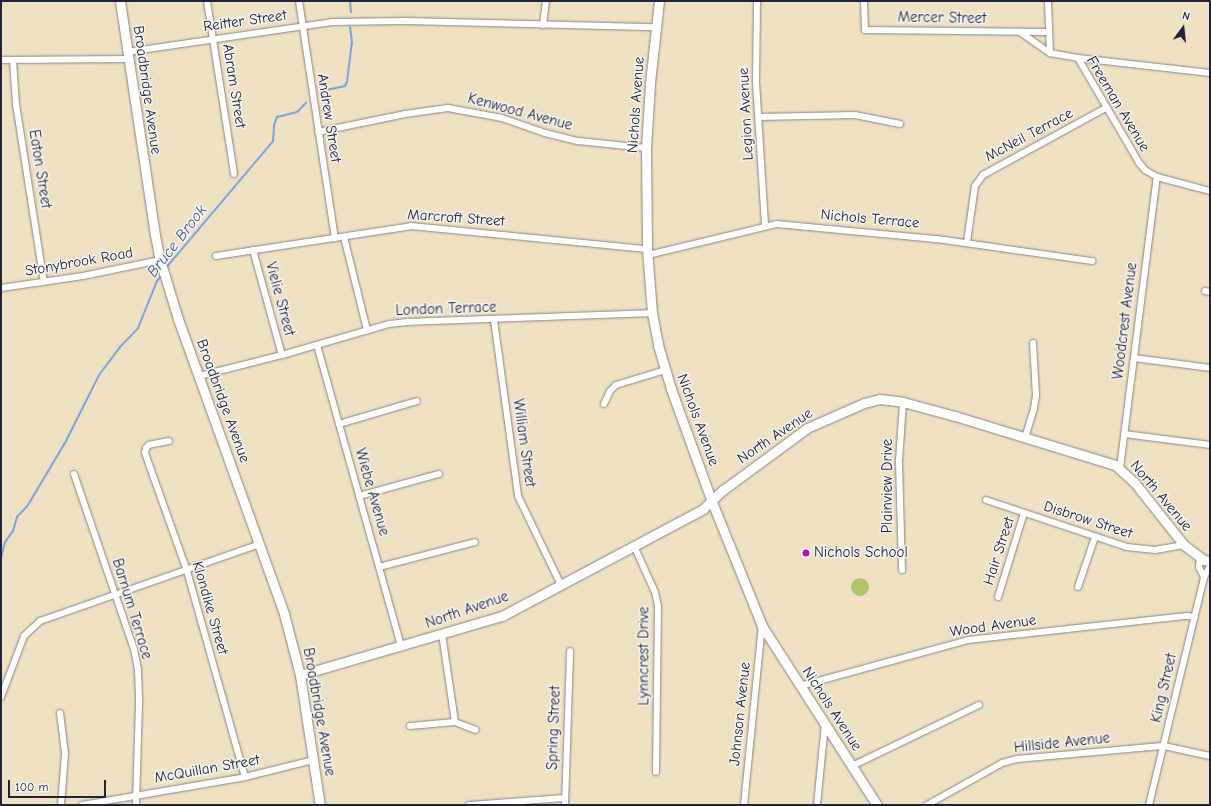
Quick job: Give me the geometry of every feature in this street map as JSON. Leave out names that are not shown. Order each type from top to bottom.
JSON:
[{"type":"main road","name":"Broadbridge Avenue","points":[[120,1],[155,235],[161,263],[199,376],[284,614],[300,675],[320,805]]},
{"type":"main road","name":"Nichols Avenue","points":[[659,1],[646,148],[647,252],[652,313],[665,370],[712,502],[762,626],[877,805]]},
{"type":"main road","name":"North Avenue","points":[[300,675],[502,616],[703,510],[723,490],[807,428],[872,400],[889,399],[903,402],[1120,468],[1134,482],[1184,545],[1200,557],[1210,561]]},
{"type":"street","name":"Abram Street","points":[[207,1],[234,174]]},
{"type":"street","name":"Andrew Street","points":[[299,1],[335,238]]},
{"type":"street","points":[[543,25],[546,1]]},
{"type":"street","name":"Legion Avenue","points":[[757,1],[756,82],[765,227]]},
{"type":"street","name":"Mercer Street","points":[[864,1],[865,30],[1049,32]]},
{"type":"street","points":[[1048,1],[1050,53]]},
{"type":"street","name":"Reitter Street","points":[[1,60],[128,56],[214,39],[332,22],[358,20],[656,27]]},
{"type":"street","points":[[1020,32],[1050,53]]},
{"type":"street","name":"Freeman Avenue","points":[[1050,53],[1078,58],[1106,108],[1139,163],[1145,170],[1157,177],[1210,191]]},
{"type":"street","points":[[1078,58],[1210,73]]},
{"type":"street","name":"Eaton Street","points":[[13,60],[16,104],[44,282]]},
{"type":"street","name":"Kenwood Avenue","points":[[318,132],[405,114],[448,108],[502,118],[545,133],[578,141],[646,148]]},
{"type":"street","name":"McNeil Terrace","points":[[967,242],[975,186],[983,175],[1106,108]]},
{"type":"street","points":[[759,117],[855,115],[900,124]]},
{"type":"street","name":"Woodcrest Avenue","points":[[1120,468],[1157,177]]},
{"type":"street","name":"Nichols Terrace","points":[[647,252],[785,224],[967,242],[1092,261]]},
{"type":"street","name":"Marcroft Street","points":[[216,256],[410,226],[647,252]]},
{"type":"street","points":[[344,237],[367,330]]},
{"type":"street","name":"Vielie Street","points":[[253,250],[282,355]]},
{"type":"street","name":"Stonybrook Road","points":[[1,288],[161,263]]},
{"type":"street","name":"London Terrace","points":[[199,376],[282,355],[389,324],[408,322],[652,313]]},
{"type":"street","name":"William Street","points":[[494,320],[518,496],[561,584]]},
{"type":"street","points":[[1025,438],[1033,415],[1036,395],[1033,343]]},
{"type":"street","name":"Wiebe Avenue","points":[[317,345],[401,646]]},
{"type":"street","points":[[1134,358],[1210,368]]},
{"type":"street","points":[[604,404],[610,391],[616,386],[665,370]]},
{"type":"street","points":[[339,424],[417,401]]},
{"type":"street","name":"Plainview Drive","points":[[902,570],[900,461],[903,402]]},
{"type":"street","points":[[1124,434],[1210,445]]},
{"type":"street","name":"Klondike Street","points":[[169,441],[149,445],[146,448],[145,453],[187,571],[245,777]]},
{"type":"street","name":"Barnum Terrace","points":[[74,474],[134,649],[138,670],[136,805]]},
{"type":"street","points":[[359,496],[439,474]]},
{"type":"street","name":"Disbrow Street","points":[[986,500],[1095,537],[1136,549],[1155,550],[1176,548],[1184,545]]},
{"type":"street","name":"Hair Street","points":[[998,597],[1024,513]]},
{"type":"street","points":[[1078,588],[1095,537]]},
{"type":"street","points":[[379,567],[476,542]]},
{"type":"street","points":[[1,697],[22,641],[35,625],[45,619],[187,571],[260,544]]},
{"type":"street","name":"Lynncrest Drive","points":[[634,546],[655,592],[658,606],[656,772]]},
{"type":"street","name":"King Street","points":[[1200,557],[1199,567],[1204,577]]},
{"type":"street","name":"King Street","points":[[1149,805],[1204,577],[1210,566]]},
{"type":"street","name":"Wood Avenue","points":[[800,686],[968,640],[1164,618],[1187,616],[1195,617]]},
{"type":"street","name":"Johnson Avenue","points":[[744,805],[762,626]]},
{"type":"street","points":[[442,634],[455,722]]},
{"type":"street","name":"Spring Street","points":[[565,802],[570,651]]},
{"type":"street","points":[[852,766],[978,705]]},
{"type":"street","points":[[60,713],[65,754],[61,805]]},
{"type":"street","points":[[410,726],[455,722],[476,730]]},
{"type":"street","points":[[817,805],[825,723]]},
{"type":"street","name":"Hillside Avenue","points":[[927,805],[1002,763],[1017,759],[1164,746],[1210,756]]},
{"type":"street","name":"McQuillan Street","points":[[82,805],[137,794],[245,777],[313,760]]},
{"type":"street","points":[[469,805],[565,802]]},
{"type":"green space","points":[[860,578],[866,581],[869,587],[866,593],[860,596],[854,593],[851,587],[854,581]]},
{"type":"waterway","name":"Bruce Brook","points":[[350,1],[351,12]]},
{"type":"waterway","name":"Bruce Brook","points":[[320,93],[325,90],[345,86],[347,82],[352,43],[350,27]]},
{"type":"waterway","name":"Bruce Brook","points":[[165,269],[273,141],[274,125],[277,117],[297,112],[306,103]]},
{"type":"waterway","name":"Bruce Brook","points":[[1,558],[5,542],[13,531],[17,517],[28,505],[66,441],[99,375],[119,348],[138,328],[157,281],[162,275]]},
{"type":"place","name":"Nichols School","points":[[806,553]]}]
